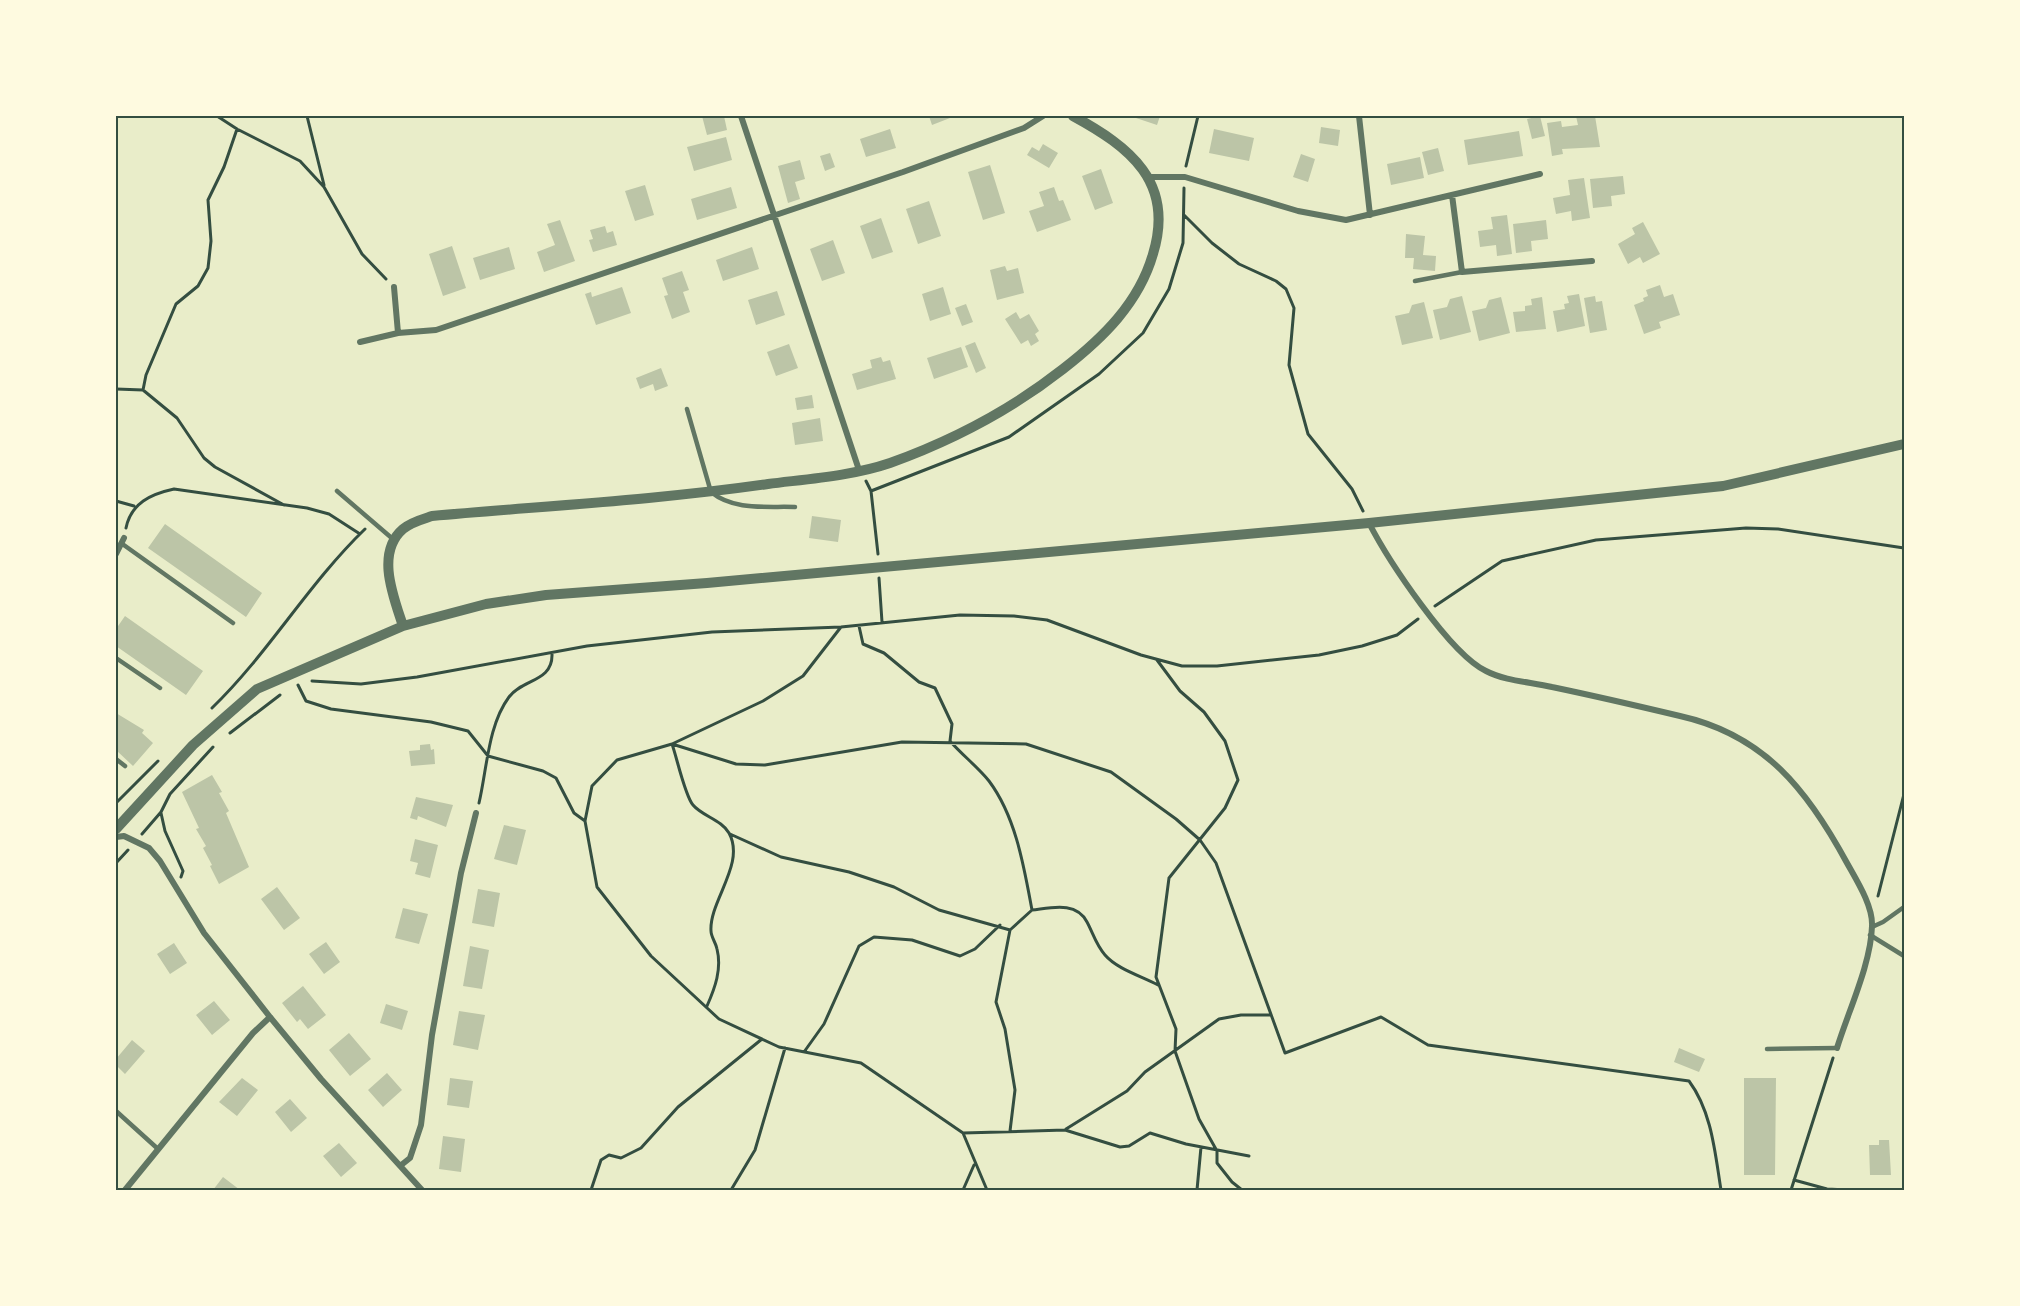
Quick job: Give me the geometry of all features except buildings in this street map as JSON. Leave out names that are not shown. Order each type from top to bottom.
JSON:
[{"type":"street","points":[[741,116],[859,470]]},
{"type":"street","points":[[360,342],[398,333],[436,330],[1024,128],[1043,116]]},
{"type":"street","points":[[403,627],[388,562],[394,540],[412,524],[432,516],[711,492],[888,464],[982,422],[1041,386],[1107,331],[1134,298],[1148,272],[1156,246],[1158,219],[1150,177],[1133,156],[1073,116]]},
{"type":"street","points":[[1359,116],[1370,216]]},
{"type":"street","points":[[1150,177],[1185,177],[1322,217],[1346,220],[1540,174]]},
{"type":"street","points":[[1452,195],[1462,272],[1592,261]]},
{"type":"street","points":[[394,286],[398,333]]},
{"type":"street","points":[[116,829],[193,745],[257,689],[403,627],[486,604],[546,595],[707,584],[1369,523],[1723,486],[1905,444]]},
{"type":"street","points":[[1369,523],[1453,645],[1486,672],[1683,716],[1726,732],[1753,745],[1777,764],[1805,795],[1852,872],[1871,919],[1870,935],[1837,1048]]},
{"type":"street","points":[[116,554],[122,541]]},
{"type":"street","points":[[400,1166],[410,1158],[421,1125],[436,1012],[461,873],[476,813]]},
{"type":"street","points":[[116,837],[136,840],[154,854],[204,933],[270,1017],[418,1189]]},
{"type":"street","points":[[125,1191],[253,1033],[270,1017]]},
{"type":"lane","points":[[1415,280],[1462,272]]},
{"type":"lane","points":[[687,409],[711,492],[722,501],[734,504],[795,507]]},
{"type":"lane","points":[[337,491],[394,540]]},
{"type":"lane","points":[[122,541],[233,623]]},
{"type":"lane","points":[[116,658],[160,688]]},
{"type":"lane","points":[[116,759],[125,766]]},
{"type":"lane","points":[[1872,927],[1905,907]]},
{"type":"lane","points":[[1870,935],[1905,956]]},
{"type":"lane","points":[[1767,1049],[1837,1048]]},
{"type":"lane","points":[[116,1111],[158,1149]]},
{"type":"path","points":[[217,116],[237,129],[300,161],[324,187],[362,254],[394,286]]},
{"type":"path","points":[[307,116],[324,187]]},
{"type":"path","points":[[142,390],[176,304],[198,286],[208,268],[211,241],[208,200],[224,167],[237,129]]},
{"type":"path","points":[[1184,215],[1212,243],[1239,264],[1276,281],[1286,289],[1294,308],[1289,365],[1308,434],[1352,489],[1369,523]]},
{"type":"path","points":[[116,389],[142,390],[177,418],[204,458],[215,467],[284,505]]},
{"type":"path","points":[[859,470],[871,490],[876,528]]},
{"type":"path","points":[[122,541],[134,507],[156,493],[174,489],[329,514],[360,534]]},
{"type":"path","points":[[116,501],[134,507]]},
{"type":"path","points":[[206,715],[242,679],[303,599],[373,522]]},
{"type":"path","points":[[226,735],[280,694],[306,681],[361,684],[552,654],[587,646],[712,632],[841,627],[960,615],[1036,618],[1182,666],[1217,666],[1319,655],[1362,646],[1397,635],[1502,561],[1596,540],[1778,529],[1905,548]]},
{"type":"path","points":[[881,603],[882,622]]},
{"type":"path","points":[[859,625],[864,644],[884,653],[919,682],[935,688],[952,724],[950,741]]},
{"type":"path","points":[[841,627],[803,676],[763,701],[672,744],[618,760],[592,786],[585,821],[597,887],[651,956],[719,1019],[785,1048],[861,1063],[963,1132],[1065,1130],[1080,1132],[1120,1147],[1128,1146],[1150,1133],[1217,1151],[1249,1156]]},
{"type":"path","points":[[476,813],[503,706],[511,694],[545,674],[551,667],[552,654]]},
{"type":"path","points":[[1156,659],[1180,691],[1204,712],[1225,741],[1238,780],[1225,808],[1169,878],[1156,977],[1176,1029],[1175,1051],[1199,1119],[1217,1151],[1218,1163],[1242,1191]]},
{"type":"path","points":[[298,685],[306,701],[331,708],[431,722],[468,731],[489,756],[543,771],[556,778],[574,813],[585,821]]},
{"type":"path","points":[[950,741],[988,780],[1002,803],[1021,855],[1032,910]]},
{"type":"path","points":[[116,863],[161,812],[170,794],[218,742]]},
{"type":"path","points":[[672,744],[736,764],[765,765],[902,742],[1026,744],[1111,772],[1139,790],[1200,840],[1216,862],[1285,1053],[1381,1017],[1428,1045],[1689,1081],[1696,1090],[1711,1128],[1721,1191]]},
{"type":"path","points":[[672,744],[687,798],[694,807],[730,834],[781,857],[849,873],[894,887],[939,910],[1000,925],[1010,930]]},
{"type":"path","points":[[116,803],[165,755]]},
{"type":"path","points":[[1871,919],[1905,794]]},
{"type":"path","points":[[161,812],[165,831],[183,871],[181,878],[173,883]]},
{"type":"path","points":[[706,1007],[720,966],[711,931],[717,904],[727,884],[733,848],[730,834]]},
{"type":"path","points":[[1010,1131],[1015,1090],[1005,1029],[996,1002],[1010,930],[1023,915],[1032,910],[1065,906],[1075,910],[1087,920],[1093,938],[1105,956],[1158,985]]},
{"type":"path","points":[[804,1052],[824,1024],[859,946],[874,937],[912,940],[960,956],[975,949],[1000,925]]},
{"type":"path","points":[[1065,1130],[1127,1091],[1145,1072],[1219,1019],[1241,1015],[1271,1016]]},
{"type":"path","points":[[591,1191],[602,1160],[609,1155],[621,1158],[630,1156],[641,1148],[678,1107],[762,1039]]},
{"type":"path","points":[[731,1191],[755,1150],[785,1048]]},
{"type":"path","points":[[1791,1191],[1837,1048]]},
{"type":"path","points":[[963,1132],[987,1191]]},
{"type":"path","points":[[1197,1191],[1201,1147]]},
{"type":"path","points":[[963,1191],[975,1164]]},
{"type":"path","points":[[1794,1180],[1827,1189],[1847,1191]]}]
